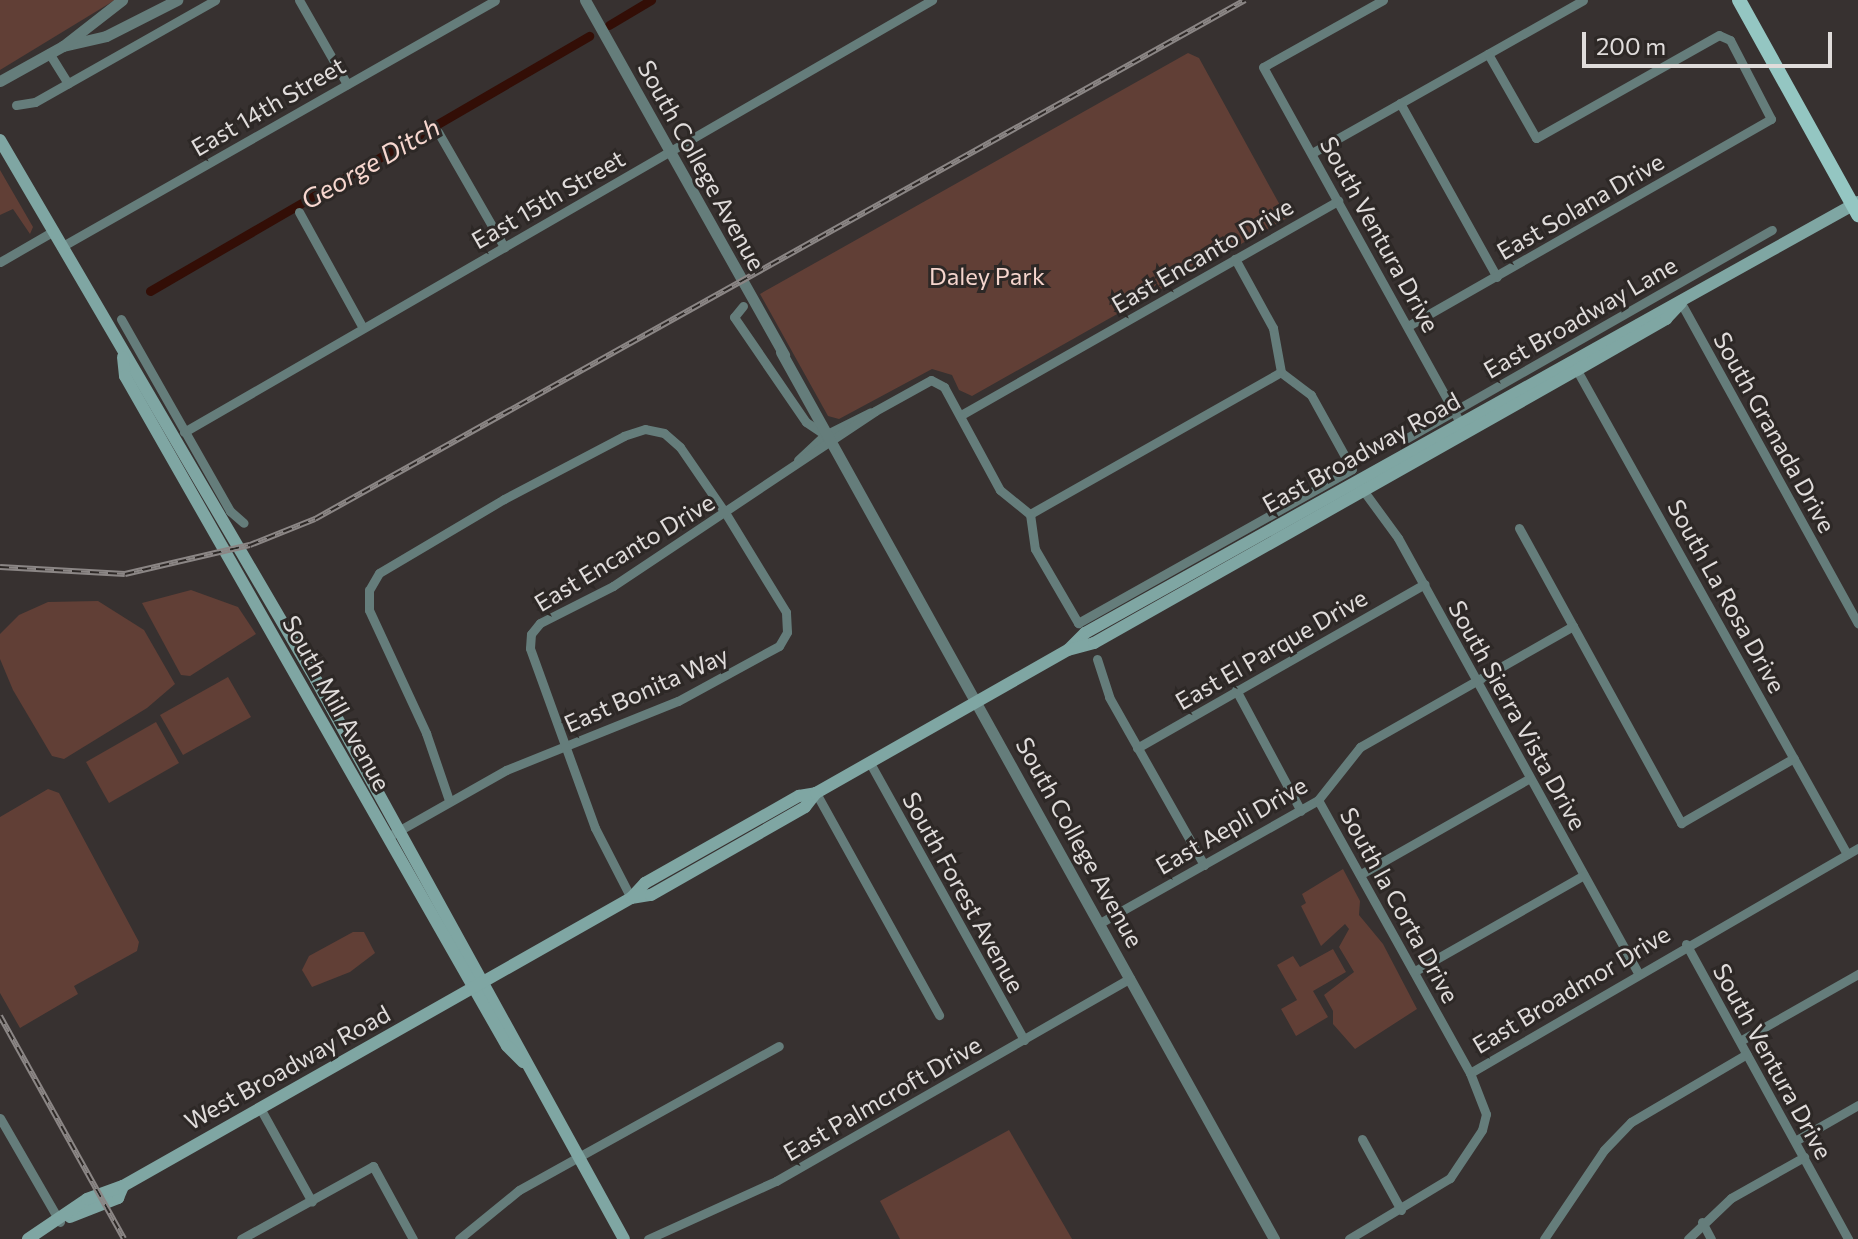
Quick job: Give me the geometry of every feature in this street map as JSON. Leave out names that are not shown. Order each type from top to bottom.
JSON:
[{"type":"main road","points":[[1739,0],[1857,207]]},
{"type":"main road","name":"South Mill Avenue","points":[[0,140],[123,357],[138,372],[396,832],[479,984],[507,1046],[525,1064],[624,1239]]},
{"type":"main road","name":"East Broadway Road","points":[[479,984],[631,898],[645,883],[759,818],[799,796],[816,793],[1068,650],[1085,633],[1357,479],[1574,364],[1660,308],[1681,303],[1857,207]]},
{"type":"main road","name":"South Mill Avenue","points":[[123,357],[125,376],[479,984]]},
{"type":"main road","name":"East Broadway Road","points":[[1357,479],[1457,416],[1574,364]]},
{"type":"main road","name":"West Broadway Road","points":[[28,1239],[64,1220],[99,1193],[123,1186],[479,984]]},
{"type":"street","points":[[0,81],[63,46],[122,0]]},
{"type":"street","points":[[63,46],[106,36],[177,0]]},
{"type":"street","points":[[16,105],[35,102],[215,0]]},
{"type":"street","points":[[299,0],[347,84]]},
{"type":"street","name":"East 14th Street","points":[[61,247],[495,0]]},
{"type":"street","name":"South College Avenue","points":[[585,0],[978,701],[1274,1239]]},
{"type":"street","name":"East 15th Street","points":[[184,432],[932,0]]},
{"type":"street","name":"South Ventura Drive","points":[[1383,0],[1263,67],[1457,416]]},
{"type":"street","points":[[1312,153],[1583,0]]},
{"type":"street","name":"East Solana Drive","points":[[1408,326],[1771,119],[1724,35],[1536,138],[1488,54]]},
{"type":"street","points":[[49,53],[68,84]]},
{"type":"street","points":[[1400,103],[1497,277]]},
{"type":"street","points":[[438,132],[504,247]]},
{"type":"street","name":"East Encanto Drive","points":[[566,747],[530,648],[531,634],[540,623],[613,586],[726,514],[829,437],[875,411],[935,381],[961,415],[1338,201]]},
{"type":"street","points":[[299,212],[363,328]]},
{"type":"street","name":"East Broadway Lane","points":[[1407,438],[1457,416],[1772,230]]},
{"type":"street","points":[[0,262],[52,232]]},
{"type":"street","points":[[1030,514],[1281,372],[1273,328],[1235,259]]},
{"type":"street","name":"South Granada Drive","points":[[1681,303],[1858,623]]},
{"type":"street","points":[[743,306],[734,317],[806,422],[829,437]]},
{"type":"street","points":[[121,319],[230,511],[244,523]]},
{"type":"street","name":"South La Rosa Drive","points":[[1574,364],[1847,854]]},
{"type":"street","name":"South Sierra Vista Drive","points":[[1281,372],[1311,395],[1357,479],[1424,584],[1639,974]]},
{"type":"street","points":[[961,415],[1000,490],[1030,514],[1035,549],[1078,623],[1357,479]]},
{"type":"street","name":"East Bonita Way","points":[[396,832],[449,800],[678,701],[779,646],[787,632],[786,612],[726,514],[680,447],[664,433],[645,429],[504,499],[379,573],[369,590],[369,610],[429,741],[449,800]]},
{"type":"street","points":[[1519,528],[1681,823],[1794,758]]},
{"type":"street","name":"East El Parque Drive","points":[[1137,748],[1424,584]]},
{"type":"street","name":"East Aepli Drive","points":[[1100,923],[1301,811],[1318,800],[1360,747],[1573,626]]},
{"type":"street","points":[[1097,659],[1109,697],[1204,865]]},
{"type":"street","name":"South la Corta Drive","points":[[1236,690],[1301,811]]},
{"type":"street","points":[[566,747],[595,828],[631,898]]},
{"type":"street","name":"South Forest Avenue","points":[[870,763],[1024,1040]]},
{"type":"street","points":[[1361,874],[1530,778]]},
{"type":"street","points":[[816,793],[939,1015]]},
{"type":"street","name":"South la Corta Drive","points":[[1318,800],[1470,1073]]},
{"type":"street","name":"East Broadmor Drive","points":[[1349,1239],[1450,1178],[1482,1130],[1484,1100],[1470,1073],[1686,944],[1858,848]]},
{"type":"street","points":[[1415,971],[1584,875]]},
{"type":"street","name":"South Ventura Drive","points":[[1686,944],[1848,1239]]},
{"type":"street","points":[[1740,1041],[1858,974]]},
{"type":"street","name":"East Palmcroft Drive","points":[[648,1239],[776,1181],[1130,978]]},
{"type":"street","points":[[459,1239],[519,1190],[577,1156],[591,1154],[779,1046]]},
{"type":"street","points":[[1544,1239],[1604,1150],[1631,1122],[1747,1054]]},
{"type":"street","points":[[1795,1141],[1858,1105]]},
{"type":"street","points":[[260,1108],[312,1202]]},
{"type":"street","points":[[0,1118],[64,1220]]},
{"type":"street","points":[[1362,1139],[1401,1210]]},
{"type":"street","points":[[1688,1239],[1702,1222],[1731,1198],[1804,1157]]},
{"type":"street","points":[[241,1239],[373,1166],[413,1239]]},
{"type":"street","points":[[1702,1222],[1711,1239]]},
{"type":"street","points":[[1848,1239],[1858,1233]]},
{"type":"green space","points":[[0,0],[115,0],[0,70]]},
{"type":"green space","name":"Daley Park","points":[[1188,53],[1199,58],[1287,218],[972,396],[959,390],[952,375],[932,369],[839,419],[828,416],[760,294]]},
{"type":"green space","points":[[0,170],[33,227],[30,234],[13,209],[0,215]]},
{"type":"green space","points":[[191,590],[238,607],[256,634],[190,676],[181,675],[142,603]]},
{"type":"green space","points":[[98,601],[144,630],[175,684],[147,708],[64,759],[52,756],[13,690],[0,659],[0,634],[19,615],[48,602]]},
{"type":"green space","points":[[228,677],[251,717],[183,755],[160,715]]},
{"type":"green space","points":[[156,722],[179,763],[109,803],[86,762]]},
{"type":"green space","points":[[48,789],[59,793],[139,942],[137,951],[74,986],[78,994],[20,1028],[0,993],[0,817]]},
{"type":"green space","points":[[1343,869],[1360,901],[1359,915],[1383,944],[1417,1009],[1355,1049],[1333,1024],[1333,1011],[1324,995],[1354,972],[1339,947],[1349,929],[1345,924],[1321,946],[1301,906],[1306,903],[1302,894]]},
{"type":"green space","points":[[353,932],[364,932],[375,953],[350,972],[312,987],[302,970],[309,956]]},
{"type":"green space","points":[[1333,949],[1346,972],[1313,991],[1328,1017],[1296,1036],[1281,1009],[1297,1000],[1277,965],[1293,956],[1300,967]]},
{"type":"green space","points":[[1009,1130],[1072,1239],[900,1239],[880,1201]]},
{"type":"waterway","name":"George Ditch","points":[[609,25],[651,0]]},
{"type":"waterway","name":"George Ditch","points":[[150,291],[589,36]]},
{"type":"railway","points":[[0,567],[125,574],[250,545],[315,519],[1245,0]]},
{"type":"railway","points":[[0,1016],[124,1239]]}]
